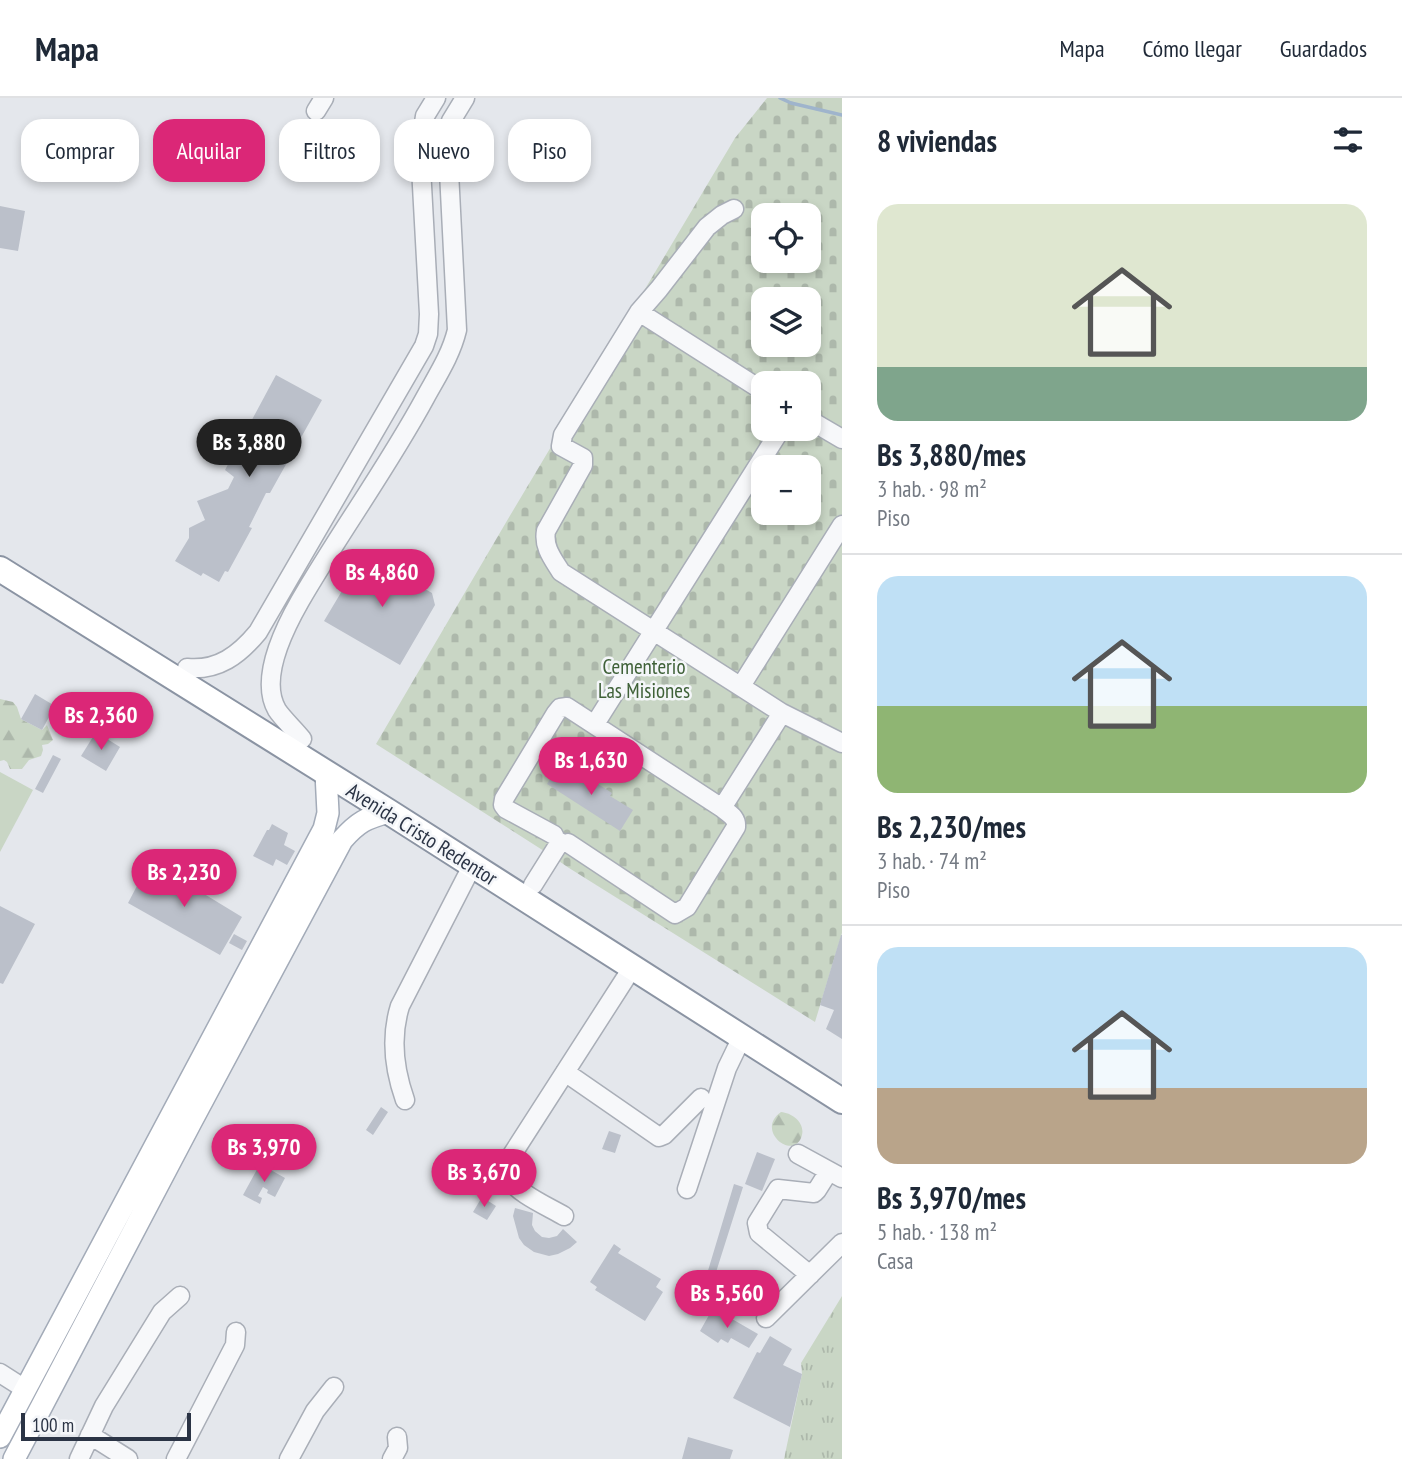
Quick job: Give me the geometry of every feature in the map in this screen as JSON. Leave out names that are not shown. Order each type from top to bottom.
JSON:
[{"type":"highway","name":"Avenida Cristo Redentor","points":[[0,549],[842,1081]]},
{"type":"highway","name":"Avenida Cristo Redentor","points":[[0,569],[277,741],[842,1101]]},
{"type":"main road","points":[[326,773],[328,813],[333,834]]},
{"type":"main road","points":[[14,1459],[128,1220],[333,834],[371,816],[389,812]]},
{"type":"main road","points":[[0,1437],[25,1389],[128,1220]]},
{"type":"street","points":[[187,668],[215,666],[240,652],[258,632],[424,346],[429,314],[420,149],[425,116],[436,98]]},
{"type":"street","points":[[302,739],[277,709],[270,680],[273,662],[293,614],[310,584],[410,427],[449,354],[457,330],[448,152],[451,121],[465,98]]},
{"type":"street","points":[[734,209],[707,227],[639,312],[561,440],[561,446],[583,458],[583,465],[546,531],[545,538],[549,553],[561,572],[782,713],[842,743]]},
{"type":"street","points":[[639,312],[751,383]]},
{"type":"street","points":[[385,414],[410,427]]},
{"type":"street","points":[[821,427],[842,439]]},
{"type":"street","points":[[595,724],[773,441]]},
{"type":"street","points":[[741,686],[842,525]]},
{"type":"street","points":[[292,575],[298,585],[310,584]]},
{"type":"street","points":[[274,606],[287,599],[291,600],[293,614]]},
{"type":"street","points":[[567,707],[722,808],[734,817],[736,827],[687,907],[675,914],[503,805],[504,799],[560,708],[567,707]]},
{"type":"street","points":[[722,808],[782,713]]},
{"type":"street","points":[[533,885],[560,840]]},
{"type":"street","points":[[405,1100],[397,1078],[394,1051],[396,1020],[400,1006],[472,866]]},
{"type":"street","points":[[564,1216],[516,1188],[507,1171],[508,1161],[632,968]]},
{"type":"street","points":[[687,1189],[727,1068],[742,1037]]},
{"type":"street","points":[[565,1072],[659,1137],[701,1098]]},
{"type":"street","points":[[798,1154],[835,1174],[814,1193],[778,1189],[757,1223],[759,1233],[810,1275]]},
{"type":"street","points":[[766,1318],[842,1243]]},
{"type":"street","points":[[79,1459],[104,1406],[162,1312],[180,1296]]},
{"type":"street","points":[[176,1459],[235,1345],[236,1332]]},
{"type":"street","points":[[0,1374],[25,1389]]},
{"type":"street","points":[[289,1459],[316,1411],[334,1387]]},
{"type":"street","points":[[90,1435],[128,1459]]},
{"type":"street","points":[[392,1459],[398,1448],[397,1437]]},
{"type":"green space","name":"Cementerio Las Misiones","points":[[767,98],[842,98],[842,933],[815,1022],[376,744],[735,138]]},
{"type":"green space","points":[[0,699],[13,702],[21,719],[42,730],[47,725],[53,740],[42,745],[41,756],[29,760],[22,769],[10,769],[7,762],[0,761]]},
{"type":"green space","points":[[0,772],[33,790],[0,852]]},
{"type":"green space","points":[[781,1112],[794,1117],[802,1128],[801,1138],[796,1144],[784,1144],[774,1134],[774,1119]]},
{"type":"green space","points":[[842,1296],[842,1459],[784,1459],[802,1374],[801,1363]]},
{"type":"building","points":[[0,206],[25,211],[18,251],[0,248]]},
{"type":"building","points":[[276,375],[322,400],[270,493],[266,493],[249,527],[252,528],[228,572],[225,571],[219,582],[203,573],[201,576],[175,561],[189,538],[189,528],[205,520],[197,501],[228,489],[234,477],[225,470]]},
{"type":"building","points":[[364,554],[432,593],[435,605],[400,665],[324,621]]},
{"type":"building","points":[[35,694],[55,706],[42,730],[21,719]]},
{"type":"building","points":[[96,732],[120,747],[106,771],[81,756]]},
{"type":"building","points":[[53,755],[61,759],[43,793],[35,789]]},
{"type":"building","points":[[559,765],[582,779],[584,775],[633,810],[620,831],[547,784]]},
{"type":"building","points":[[272,824],[288,833],[284,845],[295,851],[287,865],[276,859],[273,866],[253,856]]},
{"type":"building","points":[[150,861],[242,917],[220,955],[128,903]]},
{"type":"building","points":[[0,906],[35,924],[3,984],[0,983]]},
{"type":"building","points":[[234,934],[247,941],[242,950],[229,943]]},
{"type":"building","points":[[841,935],[842,1039],[826,1029],[834,1010],[820,1005]]},
{"type":"building","points":[[381,1107],[388,1112],[373,1135],[366,1130]]},
{"type":"building","points":[[609,1131],[621,1135],[615,1153],[602,1149]]},
{"type":"building","points":[[757,1152],[775,1159],[762,1191],[745,1184]]},
{"type":"building","points":[[260,1164],[285,1178],[275,1197],[263,1187],[258,1196],[262,1198],[260,1204],[243,1195]]},
{"type":"building","points":[[734,1184],[743,1187],[705,1307],[698,1304]]},
{"type":"building","points":[[482,1197],[496,1206],[487,1220],[473,1212]]},
{"type":"building","points":[[515,1208],[533,1213],[532,1225],[542,1237],[557,1236],[563,1229],[577,1242],[558,1254],[549,1256],[534,1252],[519,1238],[513,1216]]},
{"type":"building","points":[[614,1244],[621,1249],[618,1253],[661,1279],[656,1287],[663,1292],[645,1321],[595,1290],[597,1287],[590,1282]]},
{"type":"building","points":[[713,1308],[758,1334],[749,1348],[731,1338],[728,1343],[721,1339],[718,1343],[700,1331]]},
{"type":"building","points":[[770,1336],[792,1349],[783,1365],[802,1374],[790,1427],[733,1398],[757,1352],[760,1353]]},
{"type":"building","points":[[688,1437],[733,1450],[730,1459],[682,1459]]},
{"type":"waterway","points":[[780,98],[842,115]]}]
